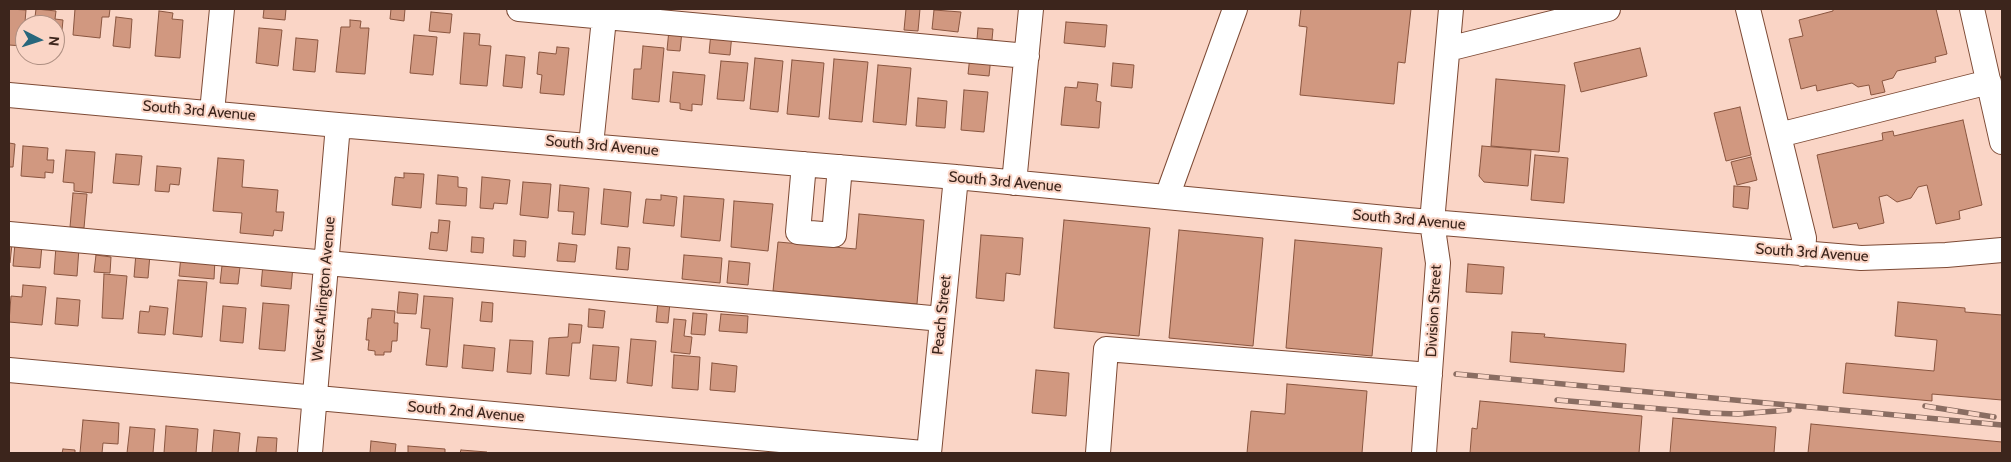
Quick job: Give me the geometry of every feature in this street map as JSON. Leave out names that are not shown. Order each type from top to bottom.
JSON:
[{"type":"street","points":[[212,112],[222,9]]},
{"type":"street","points":[[519,9],[604,13],[1027,56]]},
{"type":"street","points":[[1014,182],[1031,9]]},
{"type":"street","points":[[1166,197],[1235,9]]},
{"type":"street","name":"Division Street","points":[[1424,453],[1438,263],[1432,222],[1451,9]]},
{"type":"street","points":[[1448,49],[1608,9]]},
{"type":"street","points":[[1748,9],[1804,238],[1803,254]]},
{"type":"street","points":[[1972,9],[1992,74],[2002,142]]},
{"type":"street","points":[[591,145],[604,13]]},
{"type":"street","points":[[1779,135],[1992,74]]},
{"type":"street","name":"South 3rd Avenue","points":[[9,95],[212,112],[338,126],[591,145],[1014,182],[1432,222],[1803,254],[1861,258],[1946,255],[2002,250]]},
{"type":"street","name":"West Arlington Avenue","points":[[310,453],[338,126]]},
{"type":"street","points":[[804,164],[798,232],[834,235],[840,167]]},
{"type":"street","name":"Peach Street","points":[[929,453],[956,177]]},
{"type":"street","points":[[9,234],[942,319]]},
{"type":"street","points":[[1098,453],[1106,349],[1430,375]]},
{"type":"street","name":"South 2nd Avenue","points":[[9,370],[923,453]]},
{"type":"building","points":[[9,9],[26,10],[26,15],[15,15],[15,45],[9,45]]},
{"type":"building","points":[[36,9],[56,11],[56,15],[35,15]]},
{"type":"building","points":[[75,9],[110,9],[109,17],[102,17],[100,38],[73,35]]},
{"type":"building","points":[[264,9],[286,9],[285,20],[263,18]]},
{"type":"building","points":[[391,9],[405,9],[404,21],[390,19]]},
{"type":"building","points":[[906,9],[920,9],[918,31],[904,30]]},
{"type":"building","points":[[1301,9],[1411,9],[1405,63],[1398,62],[1394,104],[1300,95],[1307,27],[1299,26]]},
{"type":"building","points":[[1833,9],[1936,9],[1947,54],[1935,57],[1936,62],[1897,71],[1893,78],[1882,81],[1885,92],[1871,95],[1869,85],[1858,87],[1852,83],[1817,91],[1816,85],[1801,89],[1789,39],[1803,36],[1799,20],[1833,11]]},
{"type":"building","points":[[934,10],[961,12],[958,32],[932,29]]},
{"type":"building","points":[[159,11],[173,13],[172,19],[183,20],[180,58],[155,56]]},
{"type":"building","points":[[431,12],[452,14],[450,33],[429,31]]},
{"type":"building","points":[[116,17],[132,19],[130,48],[113,46]]},
{"type":"building","points":[[350,20],[361,21],[360,28],[369,28],[365,74],[336,72],[341,27],[350,27]]},
{"type":"building","points":[[1066,22],[1107,25],[1105,47],[1064,43]]},
{"type":"building","points":[[259,28],[282,30],[278,66],[256,63]]},
{"type":"building","points":[[978,28],[993,29],[992,40],[977,39]]},
{"type":"building","points":[[669,30],[682,31],[680,51],[667,50]]},
{"type":"building","points":[[464,33],[480,34],[479,45],[491,46],[487,86],[460,84]]},
{"type":"building","points":[[711,33],[732,34],[730,55],[709,53]]},
{"type":"building","points":[[414,35],[437,37],[433,75],[410,73]]},
{"type":"building","points":[[296,38],[318,40],[315,72],[293,70]]},
{"type":"building","points":[[643,46],[664,48],[659,102],[632,99],[634,69],[641,69]]},
{"type":"building","points":[[557,47],[569,48],[564,95],[540,93],[542,75],[537,74],[539,52],[556,54]]},
{"type":"building","points":[[1640,48],[1647,76],[1581,92],[1574,63]]},
{"type":"building","points":[[506,55],[525,57],[522,88],[503,86]]},
{"type":"building","points":[[970,56],[991,57],[989,76],[968,74]]},
{"type":"building","points":[[755,58],[783,61],[778,112],[750,109]]},
{"type":"building","points":[[834,59],[868,62],[862,122],[829,119]]},
{"type":"building","points":[[792,60],[824,63],[819,117],[787,114]]},
{"type":"building","points":[[721,61],[748,63],[744,101],[717,99]]},
{"type":"building","points":[[1113,63],[1134,65],[1132,88],[1111,86]]},
{"type":"building","points":[[878,65],[911,68],[906,125],[873,122]]},
{"type":"building","points":[[673,72],[705,75],[702,105],[692,104],[692,111],[680,109],[680,103],[670,102]]},
{"type":"building","points":[[1496,79],[1565,85],[1559,152],[1491,146]]},
{"type":"building","points":[[1078,82],[1098,84],[1096,101],[1101,102],[1099,128],[1061,125],[1065,87],[1077,88]]},
{"type":"building","points":[[964,90],[988,92],[984,132],[961,130]]},
{"type":"building","points":[[918,98],[947,101],[945,128],[916,126]]},
{"type":"building","points":[[1740,107],[1751,155],[1726,161],[1714,113]]},
{"type":"building","points":[[1963,120],[1982,205],[1959,211],[1960,219],[1936,224],[1927,185],[1918,187],[1911,198],[1897,202],[1887,195],[1879,197],[1884,223],[1859,229],[1857,223],[1833,228],[1817,155],[1883,140],[1882,133],[1893,131],[1894,136]]},
{"type":"building","points":[[9,143],[15,144],[13,167],[9,167]]},
{"type":"building","points":[[23,146],[48,148],[47,160],[54,160],[53,173],[45,172],[45,178],[21,176]]},
{"type":"building","points":[[1482,146],[1531,150],[1528,186],[1484,182],[1479,176]]},
{"type":"building","points":[[66,150],[95,152],[92,193],[74,191],[74,183],[63,182]]},
{"type":"building","points":[[116,154],[142,156],[139,185],[113,183]]},
{"type":"building","points":[[1535,155],[1568,158],[1564,203],[1531,200]]},
{"type":"building","points":[[1751,157],[1757,180],[1737,185],[1731,162]]},
{"type":"building","points":[[218,158],[244,160],[242,187],[278,190],[276,212],[284,212],[282,231],[274,230],[273,236],[240,233],[242,213],[213,211]]},
{"type":"building","points":[[157,166],[181,168],[179,185],[170,184],[169,192],[155,191]]},
{"type":"building","points":[[404,173],[424,174],[421,208],[392,205],[395,177],[404,178]]},
{"type":"building","points":[[438,175],[458,177],[458,187],[467,188],[466,206],[436,204]]},
{"type":"building","points":[[482,177],[510,180],[507,204],[494,203],[493,209],[480,208]]},
{"type":"building","points":[[523,182],[551,184],[548,218],[520,215]]},
{"type":"building","points":[[560,185],[589,188],[585,235],[572,234],[574,212],[558,211]]},
{"type":"building","points":[[1734,186],[1750,187],[1748,209],[1733,207]]},
{"type":"building","points":[[604,189],[631,192],[628,227],[601,224]]},
{"type":"building","points":[[73,193],[87,194],[84,228],[70,227]]},
{"type":"building","points":[[661,195],[677,197],[674,226],[643,223],[646,199],[661,200]]},
{"type":"building","points":[[684,196],[724,199],[720,241],[681,237]]},
{"type":"building","points":[[734,201],[773,204],[768,251],[731,247]]},
{"type":"building","points":[[859,214],[924,220],[917,304],[773,291],[778,242],[856,249]]},
{"type":"building","points":[[439,220],[450,221],[447,251],[429,249],[431,232],[438,233]]},
{"type":"building","points":[[1064,220],[1150,228],[1139,336],[1054,328]]},
{"type":"building","points":[[1179,230],[1263,238],[1253,346],[1169,338]]},
{"type":"building","points":[[981,235],[1023,238],[1020,275],[1006,273],[1004,301],[976,298]]},
{"type":"building","points":[[472,237],[484,238],[483,253],[471,252]]},
{"type":"building","points":[[514,240],[526,241],[525,257],[513,256]]},
{"type":"building","points":[[1295,240],[1382,248],[1372,356],[1286,348]]},
{"type":"building","points":[[15,243],[42,245],[40,268],[13,266]]},
{"type":"building","points":[[559,243],[577,245],[575,262],[557,261]]},
{"type":"building","points":[[9,244],[12,244],[10,263],[9,263]]},
{"type":"building","points":[[56,246],[79,248],[77,276],[54,274]]},
{"type":"building","points":[[618,247],[630,248],[628,270],[616,269]]},
{"type":"building","points":[[136,253],[150,254],[148,278],[134,277]]},
{"type":"building","points":[[96,255],[111,257],[110,273],[94,272]]},
{"type":"building","points":[[684,255],[722,258],[720,283],[682,279]]},
{"type":"building","points":[[181,256],[215,259],[214,279],[179,276]]},
{"type":"building","points":[[729,261],[750,263],[748,285],[727,283]]},
{"type":"building","points":[[263,264],[293,266],[291,289],[261,286]]},
{"type":"building","points":[[1468,264],[1504,267],[1502,294],[1466,292]]},
{"type":"building","points":[[222,266],[240,267],[238,284],[220,283]]},
{"type":"building","points":[[104,274],[127,276],[123,319],[102,318]]},
{"type":"building","points":[[178,280],[207,282],[202,337],[173,334]]},
{"type":"building","points":[[23,285],[46,287],[42,325],[9,322],[11,296],[22,297]]},
{"type":"building","points":[[399,292],[418,294],[416,314],[397,313]]},
{"type":"building","points":[[424,296],[453,298],[447,367],[426,365],[430,329],[421,328]]},
{"type":"building","points":[[57,298],[80,300],[78,326],[55,324]]},
{"type":"building","points":[[658,301],[670,302],[668,323],[656,322]]},
{"type":"building","points":[[482,302],[493,303],[492,322],[480,321]]},
{"type":"building","points":[[1898,302],[1965,308],[1965,312],[2002,315],[2002,400],[1932,394],[1932,401],[1843,393],[1846,363],[1934,371],[1937,340],[1895,336]]},
{"type":"building","points":[[263,303],[289,305],[285,351],[259,349]]},
{"type":"building","points":[[150,306],[168,308],[165,335],[138,333],[140,311],[149,312]]},
{"type":"building","points":[[223,306],[246,308],[243,343],[220,341]]},
{"type":"building","points":[[372,309],[395,311],[394,323],[398,323],[397,341],[392,341],[391,352],[384,352],[384,355],[375,355],[375,351],[368,350],[369,340],[366,340],[368,318],[371,318]]},
{"type":"building","points":[[589,309],[605,311],[603,328],[588,327]]},
{"type":"building","points":[[693,313],[707,314],[705,335],[691,334]]},
{"type":"building","points":[[721,314],[748,316],[747,333],[719,331]]},
{"type":"building","points":[[674,319],[686,320],[684,336],[692,337],[690,354],[671,352]]},
{"type":"building","points":[[569,324],[582,325],[580,343],[572,343],[569,376],[546,374],[549,338],[568,337]]},
{"type":"building","points":[[1512,332],[1545,334],[1544,337],[1626,344],[1624,372],[1510,362]]},
{"type":"building","points":[[631,339],[656,341],[652,386],[627,383]]},
{"type":"building","points":[[510,340],[533,341],[531,374],[507,372]]},
{"type":"building","points":[[464,345],[495,348],[493,371],[462,368]]},
{"type":"building","points":[[593,345],[619,347],[616,381],[590,379]]},
{"type":"building","points":[[674,355],[700,357],[698,390],[672,388]]},
{"type":"building","points":[[712,363],[737,366],[735,392],[710,390]]},
{"type":"building","points":[[1036,370],[1069,373],[1066,416],[1032,413]]},
{"type":"building","points":[[1287,384],[1367,391],[1362,453],[1247,453],[1251,411],[1285,414]]},
{"type":"building","points":[[1480,401],[1642,416],[1639,453],[1470,453],[1472,428],[1477,429]]},
{"type":"building","points":[[1673,418],[1776,427],[1774,453],[1670,453]]},
{"type":"building","points":[[83,420],[119,423],[118,444],[103,443],[102,453],[80,453]]},
{"type":"building","points":[[1811,424],[2002,442],[2002,453],[1808,453]]},
{"type":"building","points":[[166,426],[198,429],[196,453],[164,453]]},
{"type":"building","points":[[130,427],[155,429],[153,453],[127,453]]},
{"type":"building","points":[[214,430],[240,433],[238,453],[212,453]]},
{"type":"building","points":[[258,437],[277,438],[276,453],[256,453]]},
{"type":"building","points":[[371,441],[396,444],[395,453],[370,453]]},
{"type":"building","points":[[408,446],[445,449],[445,453],[408,453]]},
{"type":"building","points":[[63,449],[75,450],[75,453],[62,453]]},
{"type":"building","points":[[461,450],[487,452],[487,453],[460,453]]},
{"type":"railway","points":[[1456,374],[2002,425]]},
{"type":"railway","points":[[1557,400],[1708,413],[1738,414],[1789,410]]},
{"type":"railway","points":[[1925,406],[1994,417]]}]
